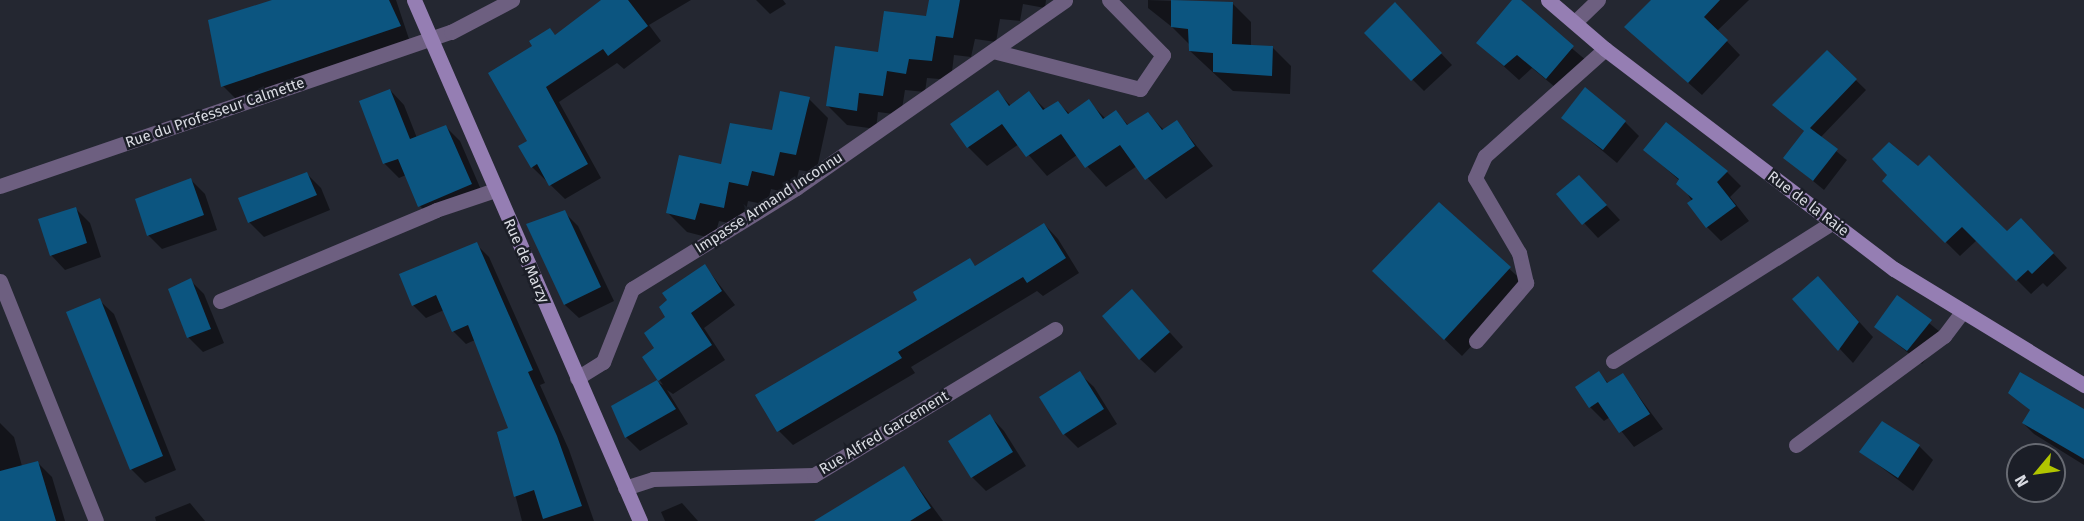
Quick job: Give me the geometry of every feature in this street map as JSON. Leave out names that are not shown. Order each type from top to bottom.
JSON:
[{"type":"street","name":"Rue de Marzy","points":[[414,0],[429,40],[640,521]]},
{"type":"street","name":"Rue du Professeur Calmette","points":[[0,186],[429,40],[477,21],[512,0]]},
{"type":"street","name":"Impasse Armand Inconnu","points":[[577,378],[603,362],[632,289],[796,188],[1065,0]]},
{"type":"street","points":[[993,51],[1140,89],[1163,55],[1109,0]]},
{"type":"street","name":"Rue de la Raie","points":[[1548,0],[1605,49],[1894,269],[2084,385]]},
{"type":"street","points":[[1575,22],[1598,0]]},
{"type":"street","points":[[1476,341],[1526,283],[1520,253],[1474,178],[1485,156],[1605,49]]},
{"type":"street","points":[[220,301],[436,210],[495,190]]},
{"type":"street","points":[[1613,361],[1833,222]]},
{"type":"street","points":[[0,282],[96,521]]},
{"type":"street","points":[[1796,445],[1944,336],[1963,311]]},
{"type":"street","name":"Rue Alfred Garcement","points":[[625,488],[654,479],[814,475],[1055,329]]},
{"type":"building","points":[[272,0],[389,0],[401,26],[221,87],[208,20]]},
{"type":"building","points":[[601,0],[628,0],[648,26],[608,56],[603,49],[546,87],[588,164],[549,186],[537,164],[531,168],[518,146],[527,141],[488,73],[532,46],[529,41],[550,28],[555,35]]},
{"type":"building","points":[[929,0],[960,0],[953,38],[936,36],[932,61],[909,59],[906,74],[887,71],[883,96],[859,93],[857,111],[826,106],[835,46],[878,52],[884,11],[926,16]]},
{"type":"building","points":[[1171,0],[1233,2],[1232,44],[1273,46],[1272,76],[1213,72],[1213,53],[1189,51],[1188,29],[1171,27]]},
{"type":"building","points":[[1512,0],[1521,0],[1574,46],[1546,79],[1517,55],[1504,66],[1476,43]]},
{"type":"building","points":[[1651,0],[1720,0],[1704,17],[1728,40],[1688,83],[1624,27]]},
{"type":"building","points":[[1395,2],[1442,53],[1411,81],[1364,33]]},
{"type":"building","points":[[1827,50],[1857,79],[1810,128],[1838,149],[1813,181],[1783,158],[1804,131],[1772,105]]},
{"type":"building","points":[[1585,87],[1626,121],[1603,150],[1561,118]]},
{"type":"building","points":[[390,89],[410,139],[446,125],[472,184],[418,207],[398,159],[383,164],[359,101]]},
{"type":"building","points":[[998,90],[1009,106],[1029,91],[1043,110],[1058,101],[1068,114],[1089,99],[1103,119],[1116,110],[1127,125],[1148,112],[1162,130],[1177,120],[1195,146],[1145,180],[1120,145],[1085,168],[1061,134],[1026,157],[1002,124],[967,148],[950,124]]},
{"type":"building","points":[[780,91],[810,97],[796,155],[780,152],[774,176],[752,171],[748,186],[729,182],[724,208],[700,203],[695,220],[666,213],[679,155],[721,164],[730,123],[772,130]]},
{"type":"building","points":[[1666,122],[1728,171],[1717,182],[1736,206],[1706,228],[1687,203],[1693,199],[1676,184],[1679,179],[1643,150]]},
{"type":"building","points":[[1889,142],[1918,166],[1929,155],[2007,231],[2021,218],[2054,253],[2032,274],[2028,270],[2016,281],[1962,227],[1945,243],[1882,181],[1887,175],[1872,159]]},
{"type":"building","points":[[307,172],[317,195],[248,223],[238,198]]},
{"type":"building","points":[[1579,175],[1607,205],[1582,225],[1556,194]]},
{"type":"building","points":[[191,178],[204,215],[147,236],[135,199]]},
{"type":"building","points":[[1439,202],[1511,267],[1444,340],[1372,271]]},
{"type":"building","points":[[76,207],[87,243],[50,256],[38,219]]},
{"type":"building","points":[[565,210],[601,287],[564,305],[526,224]]},
{"type":"building","points":[[1044,223],[1066,258],[1027,283],[1023,277],[898,352],[902,358],[777,432],[755,395],[917,300],[913,292],[970,258],[975,266]]},
{"type":"building","points":[[477,242],[533,370],[528,372],[557,436],[582,506],[543,519],[534,490],[514,497],[497,432],[508,428],[468,325],[452,332],[436,295],[412,306],[399,274]]},
{"type":"building","points":[[705,264],[722,291],[691,313],[712,345],[658,381],[642,357],[654,348],[644,333],[665,317],[659,307],[667,300],[662,293]]},
{"type":"building","points":[[1818,276],[1859,322],[1838,351],[1792,299]]},
{"type":"building","points":[[191,278],[211,329],[187,338],[168,289]]},
{"type":"building","points":[[1132,289],[1170,332],[1139,360],[1102,316]]},
{"type":"building","points":[[1897,295],[1932,320],[1907,351],[1874,327]]},
{"type":"building","points":[[100,298],[163,456],[130,470],[66,312]]},
{"type":"building","points":[[1080,371],[1104,409],[1063,435],[1039,397]]},
{"type":"building","points":[[1599,371],[1607,383],[1623,373],[1650,414],[1619,433],[1598,402],[1589,408],[1575,387]]},
{"type":"building","points":[[2020,372],[2084,409],[2084,459],[2066,449],[2066,443],[2056,443],[2022,423],[2030,410],[2008,393]]},
{"type":"building","points":[[657,380],[676,409],[625,438],[611,406]]},
{"type":"building","points":[[990,414],[1013,452],[971,478],[948,441]]},
{"type":"building","points":[[1882,421],[1920,445],[1898,478],[1859,452]]},
{"type":"building","points":[[38,461],[56,521],[0,521],[0,471]]},
{"type":"building","points":[[904,466],[931,508],[910,521],[814,521]]}]
